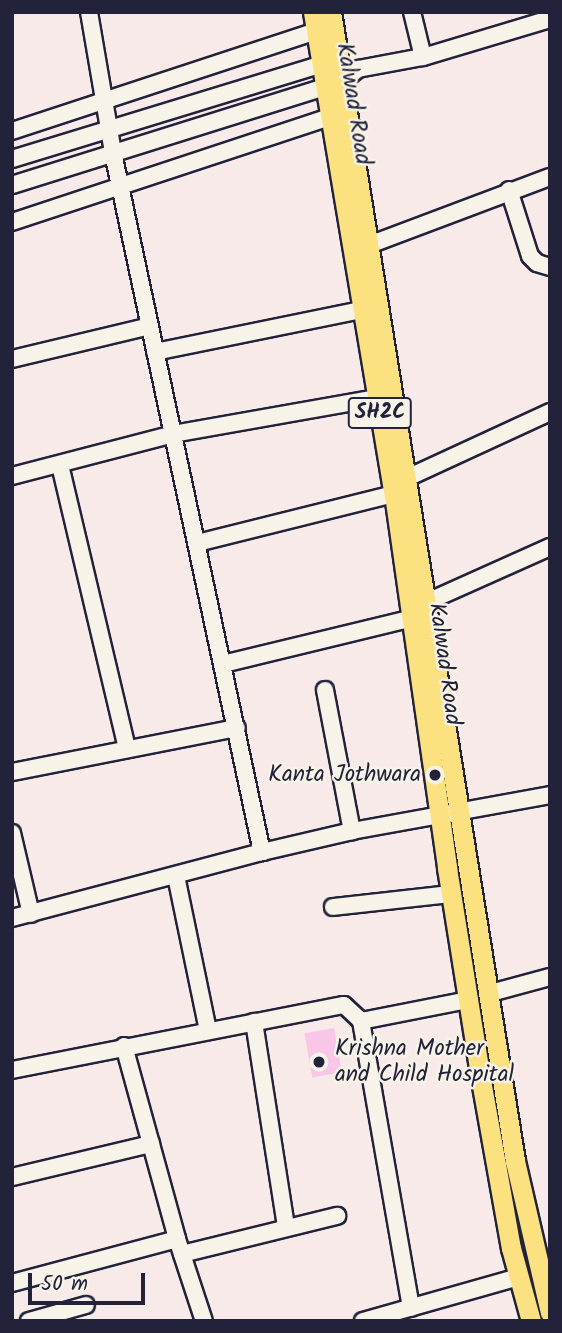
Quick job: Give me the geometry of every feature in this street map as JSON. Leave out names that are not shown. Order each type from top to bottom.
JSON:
[{"type":"main road","name":"Kalwad Road","points":[[330,62],[331,12]]},
{"type":"main road","name":"Kalwad Road","points":[[315,22],[330,62],[342,79],[427,601],[450,813],[451,894],[478,997],[550,1313]]},
{"type":"main road","name":"Kalwad Road","points":[[342,79],[330,117],[413,618],[450,813],[478,997],[511,1248],[531,1321]]},
{"type":"main road","points":[[511,1248],[533,1245]]},
{"type":"street","points":[[89,12],[120,188],[262,852]]},
{"type":"street","points":[[412,12],[423,57]]},
{"type":"street","points":[[12,185],[342,79],[550,19]]},
{"type":"street","points":[[12,131],[104,102],[315,22]]},
{"type":"street","points":[[12,159],[330,62]]},
{"type":"street","points":[[12,222],[330,117]]},
{"type":"street","points":[[369,244],[550,177]]},
{"type":"street","points":[[509,190],[530,256],[537,263],[550,267]]},
{"type":"street","points":[[155,352],[362,310]]},
{"type":"street","points":[[12,359],[150,326]]},
{"type":"street","points":[[12,476],[173,434],[378,398]]},
{"type":"street","points":[[407,478],[550,412]]},
{"type":"street","points":[[60,465],[127,749]]},
{"type":"street","points":[[197,543],[394,494]]},
{"type":"street","points":[[427,601],[550,547]]},
{"type":"street","points":[[223,664],[413,618]]},
{"type":"street","points":[[324,691],[352,831]]},
{"type":"street","points":[[12,772],[237,728]]},
{"type":"street","points":[[12,918],[352,831],[550,795]]},
{"type":"street","points":[[12,833],[31,914]]},
{"type":"street","points":[[176,876],[208,1031]]},
{"type":"street","points":[[333,907],[451,894]]},
{"type":"street","points":[[361,1021],[478,997],[550,977]]},
{"type":"street","points":[[12,1070],[338,1004],[350,1009],[361,1021],[411,1308]]},
{"type":"street","points":[[254,1022],[286,1227]]},
{"type":"street","points":[[124,1046],[179,1246],[204,1321]]},
{"type":"street","points":[[12,1177],[151,1144]]},
{"type":"street","points":[[12,1283],[179,1246],[337,1216]]},
{"type":"street","points":[[363,1321],[519,1277]]},
{"type":"street","points":[[29,1321],[86,1305]]},
{"type":"building","points":[[334,1028],[342,1072],[312,1078],[304,1033]]},
{"type":"place","name":"Kanta Jothwara","points":[[435,775]]},
{"type":"place","name":"Krishna Mother and Child Hospital","points":[[319,1062]]}]
